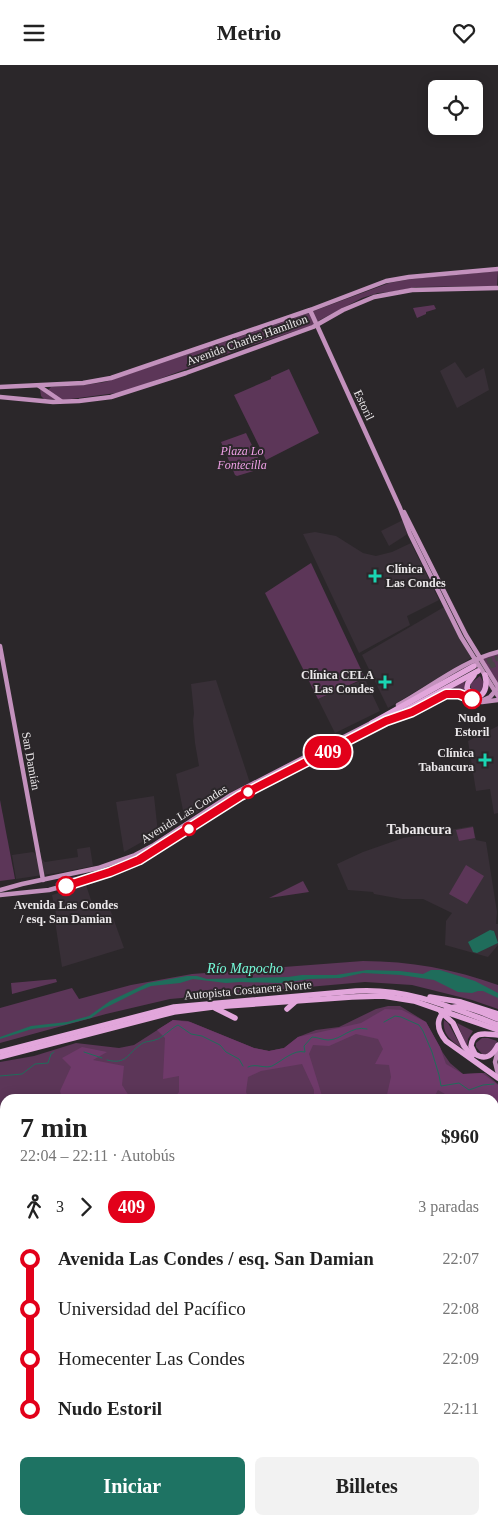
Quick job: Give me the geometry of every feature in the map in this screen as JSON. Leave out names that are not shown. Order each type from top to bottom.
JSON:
[{"type":"highway","points":[[477,665],[468,684],[468,689],[472,694],[478,696],[485,692],[487,685],[485,675]]},
{"type":"highway","points":[[386,721],[477,665]]},
{"type":"highway","points":[[372,723],[477,665]]},
{"type":"highway","name":"Autopista Costanera Norte","points":[[0,1052],[156,1010],[184,1005],[361,991],[393,992],[416,996],[498,1025]]},
{"type":"highway","points":[[416,996],[455,1000],[498,1014]]},
{"type":"highway","name":"Autopista Costanera Norte","points":[[0,1057],[158,1015],[213,1007],[297,1001],[383,997],[408,999],[433,1006],[498,1033]]},
{"type":"highway","points":[[287,1009],[297,1001]]},
{"type":"highway","points":[[433,1006],[454,1023],[462,1044],[467,1051],[498,1077]]},
{"type":"highway","points":[[213,1007],[235,1018]]},
{"type":"highway","points":[[498,1019],[466,1008],[455,1007],[448,1009],[441,1016],[438,1026],[443,1038],[498,1077]]},
{"type":"highway","points":[[498,1033],[480,1034],[473,1039],[471,1046],[475,1054],[483,1057],[491,1055],[498,1045]]},
{"type":"main road","name":"Avenida Charles Hamilton","points":[[0,387],[89,382],[120,375],[310,310],[390,280],[498,269]]},
{"type":"main road","name":"Avenida Charles Hamilton","points":[[0,397],[65,402],[118,395],[186,373],[316,325],[374,297],[412,289],[498,288]]},
{"type":"main road","name":"Estoril","points":[[310,310],[400,508],[406,516],[466,635],[477,665]]},
{"type":"main road","points":[[39,385],[54,397],[65,402]]},
{"type":"main road","points":[[46,390],[52,385]]},
{"type":"main road","name":"San Damián","points":[[0,646],[43,879]]},
{"type":"main road","points":[[477,665],[498,652]]},
{"type":"main road","points":[[477,665],[498,689]]},
{"type":"main road","points":[[477,665],[498,689]]},
{"type":"main road","points":[[478,701],[488,698],[498,689]]},
{"type":"main road","name":"Avenida Las Condes","points":[[0,895],[30,893],[56,888],[91,878],[139,860],[240,796],[386,721],[412,712],[446,694],[459,694],[478,701],[498,700]]},
{"type":"main road","name":"Avenida Las Condes","points":[[0,890],[104,867],[135,855],[237,792],[372,723]]},
{"type":"main road","points":[[209,815],[215,805]]},
{"type":"main road","points":[[56,888],[54,883],[60,877]]},
{"type":"main road","points":[[30,893],[35,887],[32,882]]},
{"type":"main road","points":[[498,1050],[495,1062],[498,1077]]},
{"type":"shaded area","points":[[455,362],[466,378],[484,368],[489,390],[457,408],[440,371]]},
{"type":"shaded area","points":[[403,520],[406,535],[389,546],[381,531]]},
{"type":"shaded area","name":"Clínica Las Condes","points":[[315,532],[336,536],[363,553],[376,556],[392,552],[411,543],[439,600],[407,616],[410,625],[359,653],[303,534]]},
{"type":"shaded area","points":[[444,607],[471,658],[388,708],[362,655]]},
{"type":"shaded area","points":[[365,679],[380,711],[335,733],[318,699]]},
{"type":"shaded area","points":[[216,680],[250,783],[222,796],[185,821],[176,774],[199,766],[195,743],[191,684]]},
{"type":"shaded area","name":"Clínica Tabancura","points":[[498,726],[498,813],[494,814],[490,789],[476,791],[468,741]]},
{"type":"shaded area","points":[[154,796],[158,833],[124,852],[116,802]]},
{"type":"shaded area","points":[[473,826],[476,840],[486,842],[497,912],[498,945],[488,957],[445,945],[446,921],[452,913],[423,899],[402,899],[374,894],[373,892],[348,890],[337,864],[363,852],[403,838]]},
{"type":"shaded area","points":[[90,847],[93,866],[16,879],[12,855],[33,852],[45,862],[78,857],[77,849]]},
{"type":"shaded area","points":[[86,885],[92,903],[107,901],[124,948],[62,967],[55,921],[57,919],[52,895]]},
{"type":"shaded area","points":[[490,930],[494,931],[498,943],[477,953],[473,952],[468,942]]},
{"type":"shaded area","points":[[367,970],[423,974],[431,970],[440,970],[475,981],[498,993],[498,998],[483,991],[472,993],[458,992],[434,980],[401,975],[363,973],[340,978],[309,979],[281,983],[226,983],[193,979],[180,983],[151,986],[103,1009],[91,1018],[64,1025],[32,1029],[0,1039],[0,1037],[31,1026],[67,1022],[89,1016],[110,1001],[148,983],[187,976],[207,979],[288,977],[336,975]]},
{"type":"shaded area","points":[[385,1009],[402,1010],[426,1022],[440,1047],[446,1064],[463,1074],[482,1073],[498,1085],[498,1094],[445,1094],[438,1090],[436,1094],[387,1094],[391,1077],[389,1065],[375,1064],[383,1049],[378,1039],[356,1034],[329,1046],[313,1045],[309,1054],[321,1094],[314,1094],[302,1064],[261,1071],[248,1077],[247,1094],[177,1094],[179,1092],[179,1076],[163,1079],[165,1038],[157,1030],[173,1020],[190,1022],[254,1048],[269,1051],[284,1048],[298,1037],[361,1023]]},
{"type":"shaded area","points":[[82,1047],[107,1052],[93,1060],[124,1066],[122,1085],[128,1094],[61,1094],[60,1091],[71,1067],[62,1058]]},
{"type":"green space","points":[[498,271],[497,286],[416,287],[378,293],[362,298],[311,326],[243,348],[124,392],[63,400],[44,399],[41,396],[40,389],[46,392],[51,387],[105,382],[303,315],[389,283],[411,279]]},
{"type":"green space","points":[[434,305],[436,309],[426,312],[426,314],[417,318],[413,308]]},
{"type":"green space","points":[[289,369],[319,433],[266,460],[234,395]]},
{"type":"green space","name":"Plaza Lo Fontecilla","points":[[246,433],[263,468],[237,476],[221,442]]},
{"type":"green space","points":[[311,563],[365,678],[318,699],[265,593]]},
{"type":"green space","points":[[498,653],[498,682],[497,683],[483,658]]},
{"type":"green space","points":[[480,676],[484,683],[484,689],[476,693],[471,689],[471,683]]},
{"type":"green space","points":[[464,681],[468,695],[460,692],[445,691]]},
{"type":"green space","points":[[0,800],[15,879],[0,881]]},
{"type":"green space","points":[[473,827],[475,838],[459,841],[456,830]]},
{"type":"green space","points":[[162,843],[154,850],[129,863],[81,879],[56,886],[55,884],[63,879],[101,870],[122,862]]},
{"type":"green space","points":[[466,865],[484,876],[467,904],[449,894]]},
{"type":"green space","points":[[303,881],[309,892],[269,898]]},
{"type":"green space","points":[[363,961],[415,964],[432,967],[498,985],[498,1009],[472,1000],[412,985],[365,982],[170,999],[106,1014],[0,1043],[0,1008],[72,988],[79,999],[131,985],[192,974]]},
{"type":"green space","points":[[56,979],[57,982],[12,994],[11,983]]},
{"type":"green space","points":[[400,1006],[426,1022],[450,1063],[463,1074],[485,1073],[498,1084],[498,1094],[0,1094],[0,1062],[34,1056],[76,1043],[119,1048],[134,1045],[173,1020],[188,1021],[254,1048],[269,1051],[284,1048],[298,1037],[316,1030],[339,1027],[376,1009]]},
{"type":"green space","points":[[444,1020],[448,1023],[462,1048],[448,1037],[444,1029]]},
{"type":"green space","points":[[457,1023],[473,1031],[468,1039],[467,1047]]},
{"type":"green space","points":[[482,1038],[497,1041],[492,1052],[483,1055],[476,1047],[476,1043]]},
{"type":"waterway","points":[[384,1022],[395,1016],[419,1025],[432,1052],[441,1086],[459,1083],[469,1090],[483,1085],[494,1084]]},
{"type":"waterway","points":[[107,1060],[123,1060],[145,1042],[158,1039],[178,1025],[191,1034],[202,1036],[220,1045],[226,1052],[239,1059],[243,1066]]},
{"type":"waterway","points":[[248,1067],[272,1066],[292,1054],[305,1052],[304,1046],[312,1037],[326,1040],[333,1039],[356,1029],[367,1029]]},
{"type":"waterway","points":[[0,1076],[22,1074],[35,1064],[48,1063],[51,1054],[54,1052]]},
{"type":"waterway","points":[[84,1052],[102,1058]]},
{"type":"tunnel","points":[[479,664],[498,658]]},
{"type":"tunnel","points":[[482,669],[498,663]]},
{"type":"bus line","name":"409","points":[[66,886],[110,872],[139,860],[240,796],[386,721],[412,712],[446,694],[459,694],[472,699]]},
{"type":"place","name":"Clínica Las Condes","points":[[375,576]]},
{"type":"place","name":"Clínica CELA Las Condes","points":[[385,682]]},
{"type":"place","name":"Nudo Estoril","points":[[472,699]]},
{"type":"place","name":"Clínica Tabancura","points":[[485,760]]},
{"type":"place","name":"Avenida Las Condes / esq. San Damian","points":[[66,886]]},
{"type":"district","name":"Tabancura","points":[[419,829]]},
{"type":"water label","name":"Río Mapocho","points":[[245,968]]}]
